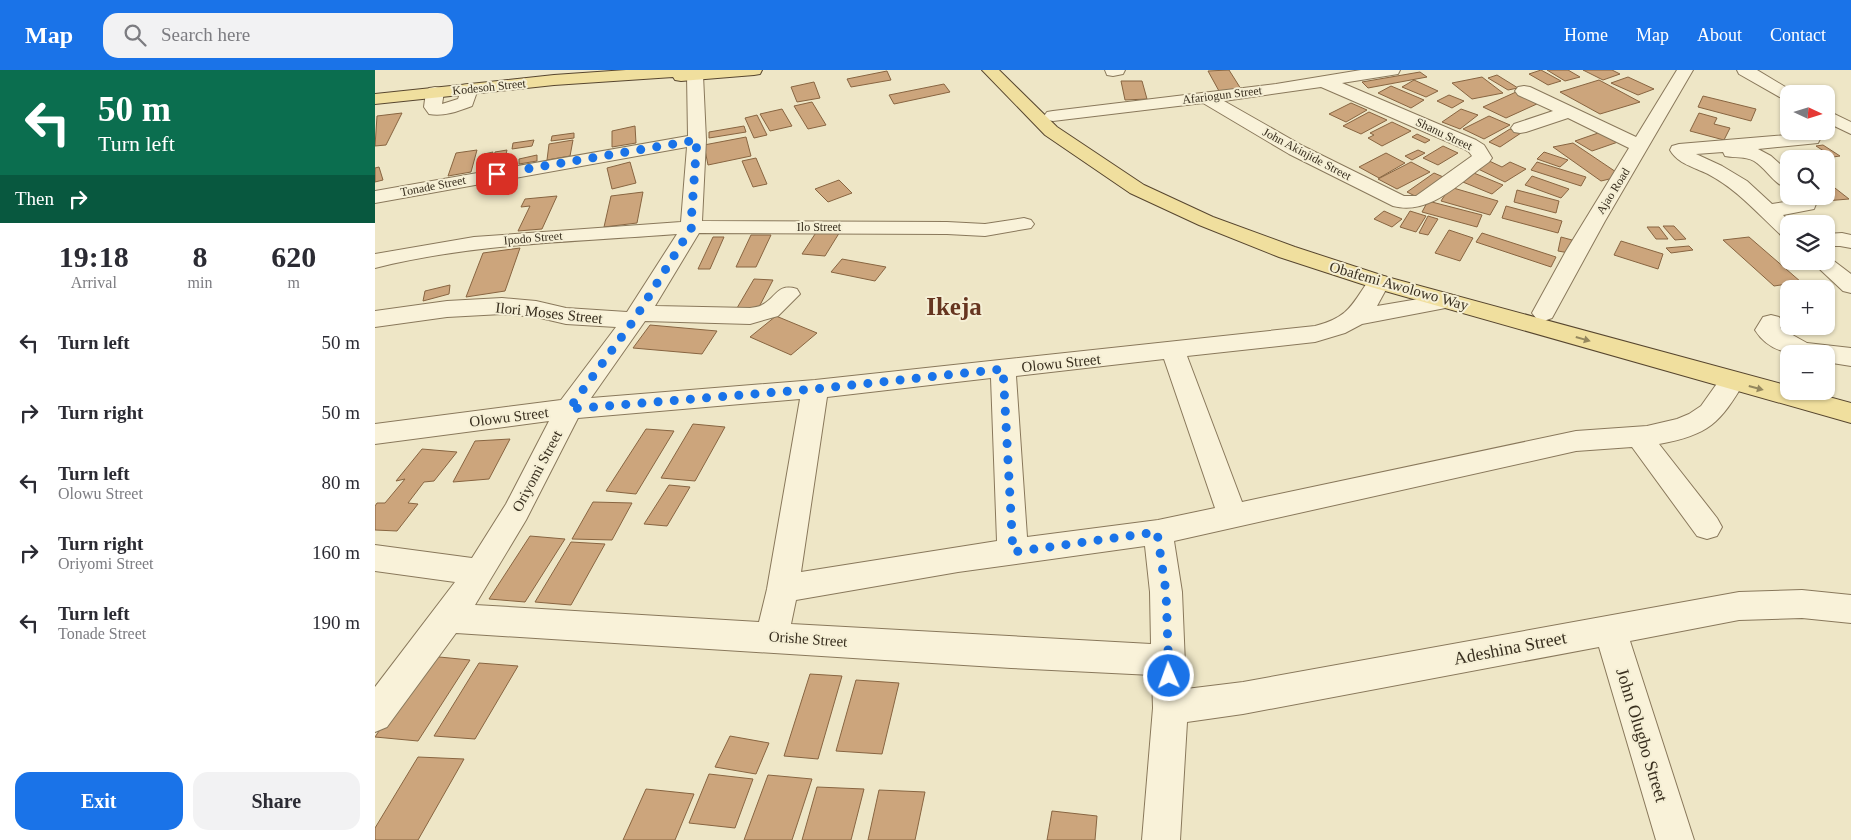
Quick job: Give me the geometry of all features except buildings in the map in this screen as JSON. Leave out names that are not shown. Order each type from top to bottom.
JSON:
[{"type":"main road","points":[[577,72],[596,70]]},
{"type":"main road","name":"Kodesoh Street","points":[[375,93],[577,72],[629,70]]},
{"type":"main road","points":[[554,80],[754,70]]},
{"type":"main road","name":"Obafemi Awolowo Way","points":[[990,70],[1051,131],[1113,168],[1285,240],[1388,272],[1780,376]]},
{"type":"main road","name":"Obafemi Awolowo Way","points":[[1009,70],[1053,116],[1137,189],[1206,221],[1287,252],[1379,282],[1851,413]]},
{"type":"main road","name":"Kodesoh Street","points":[[469,89],[554,80],[663,72],[697,72]]},
{"type":"main road","name":"Kodesoh Street","points":[[375,99],[435,92]]},
{"type":"main road","points":[[1835,391],[1851,395]]},
{"type":"street","name":"Afariogun Street","points":[[1053,116],[1324,82],[1392,70]]},
{"type":"street","name":"Ajao Road","points":[[1543,313],[1571,260],[1685,70]]},
{"type":"street","points":[[1745,70],[1782,85]]},
{"type":"street","points":[[1766,70],[1785,85]]},
{"type":"street","points":[[692,227],[697,140],[697,72]]},
{"type":"street","points":[[1248,77],[1261,90]]},
{"type":"street","name":"Shanu Street","points":[[1324,82],[1477,149],[1482,158],[1423,200],[1412,203]]},
{"type":"street","points":[[435,92],[433,107],[435,110],[440,110],[456,107],[466,102],[469,89]]},
{"type":"street","points":[[1524,91],[1641,146]]},
{"type":"street","name":"John Akinjide Street","points":[[1205,97],[1296,150],[1400,202],[1412,203]]},
{"type":"street","points":[[1520,128],[1569,112]]},
{"type":"street","points":[[1835,120],[1851,128]]},
{"type":"street","name":"Tonade Street","points":[[375,197],[697,140]]},
{"type":"street","points":[[1780,223],[1740,185],[1715,170],[1687,158],[1679,150],[1799,140]]},
{"type":"street","points":[[1687,158],[1748,151],[1759,155],[1780,175]]},
{"type":"street","points":[[1767,211],[1807,205]]},
{"type":"street","name":"Ilo Street","points":[[692,227],[947,228],[985,230],[1023,224]]},
{"type":"street","name":"Ipodo Street","points":[[375,261],[394,256],[474,243],[692,227]]},
{"type":"street","name":"Oriyomi Street","points":[[375,715],[480,572],[516,512],[569,409],[636,317],[692,227]]},
{"type":"street","points":[[1835,239],[1842,239],[1851,242]]},
{"type":"street","points":[[1832,270],[1851,286]]},
{"type":"street","name":"Olowu Street","points":[[375,434],[569,409],[815,389],[1315,334],[1341,326],[1356,317],[1379,282]]},
{"type":"street","name":"Ilori Moses Street","points":[[375,319],[447,309],[502,306],[536,309],[566,316],[750,316],[771,311],[789,294]]},
{"type":"street","name":"Olowu Street","points":[[1356,317],[1448,301]]},
{"type":"street","points":[[1771,324],[1767,330],[1782,342],[1789,345]]},
{"type":"street","points":[[1173,351],[1232,515]]},
{"type":"street","points":[[1835,355],[1851,357]]},
{"type":"street","points":[[1003,369],[1013,552]]},
{"type":"street","points":[[783,589],[1013,552],[1157,532],[1576,441],[1639,437],[1691,426],[1710,413],[1732,381]]},
{"type":"street","points":[[772,637],[783,589],[815,389]]},
{"type":"street","points":[[1639,437],[1707,527]]},
{"type":"street","points":[[1157,532],[1166,592],[1170,708],[1161,840]]},
{"type":"street","points":[[375,558],[480,572]]},
{"type":"street","name":"Adeshina Street","points":[[1170,708],[1243,698],[1739,606],[1802,604],[1851,609]]},
{"type":"street","name":"Orishe Street","points":[[448,618],[1011,653],[1168,660]]},
{"type":"street","name":"John Olugbo Street","points":[[1609,629],[1675,840]]},
{"type":"district","name":"Ikeja","points":[[954,306]]},
{"type":"route","points":[[497,174],[697,140],[692,227],[634,320],[569,409],[815,389],[1003,369],[1013,552],[1157,532],[1166,592],[1169,676]]}]
